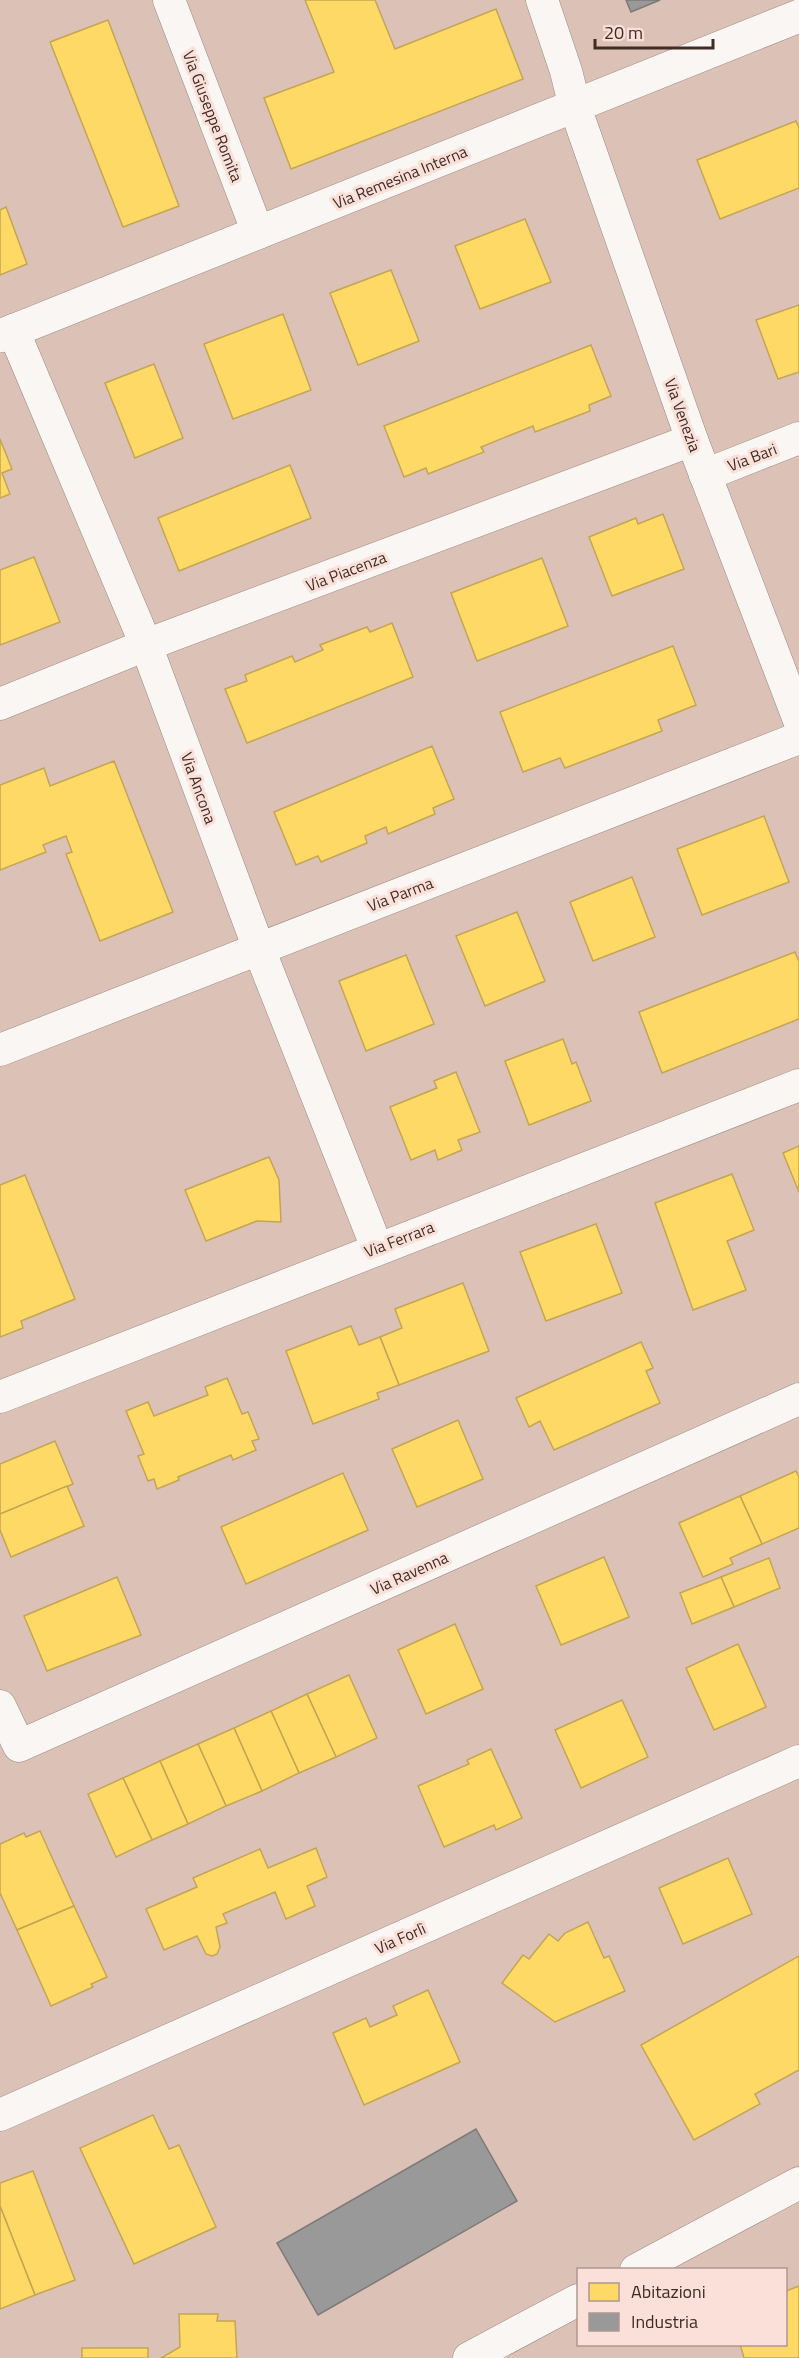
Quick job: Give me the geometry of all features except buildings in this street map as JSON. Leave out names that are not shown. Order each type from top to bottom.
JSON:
[{"type":"street","name":"Via Giuseppe Romita","points":[[169,0],[258,233]]},
{"type":"street","name":"Via Venezia","points":[[542,0],[566,71],[575,107],[692,441],[799,720]]},
{"type":"street","name":"Via Remesina Interna","points":[[7,333],[799,16]]},
{"type":"street","name":"Via Ancona","points":[[7,333],[146,645],[259,949],[377,1248]]},
{"type":"street","name":"Via Bari","points":[[705,475],[799,438]]},
{"type":"street","name":"Via Piacenza","points":[[0,704],[146,645],[692,441]]},
{"type":"street","name":"Via Parma","points":[[0,1050],[799,738]]},
{"type":"street","name":"Via Ferrara","points":[[0,1397],[799,1085]]},
{"type":"street","name":"Via Ravenna","points":[[0,1706],[19,1746],[799,1399]]},
{"type":"street","name":"Via Forlì","points":[[0,2115],[799,1761]]},
{"type":"street","points":[[640,2268],[799,2183]]},
{"type":"street","points":[[469,2358],[577,2301]]}]
